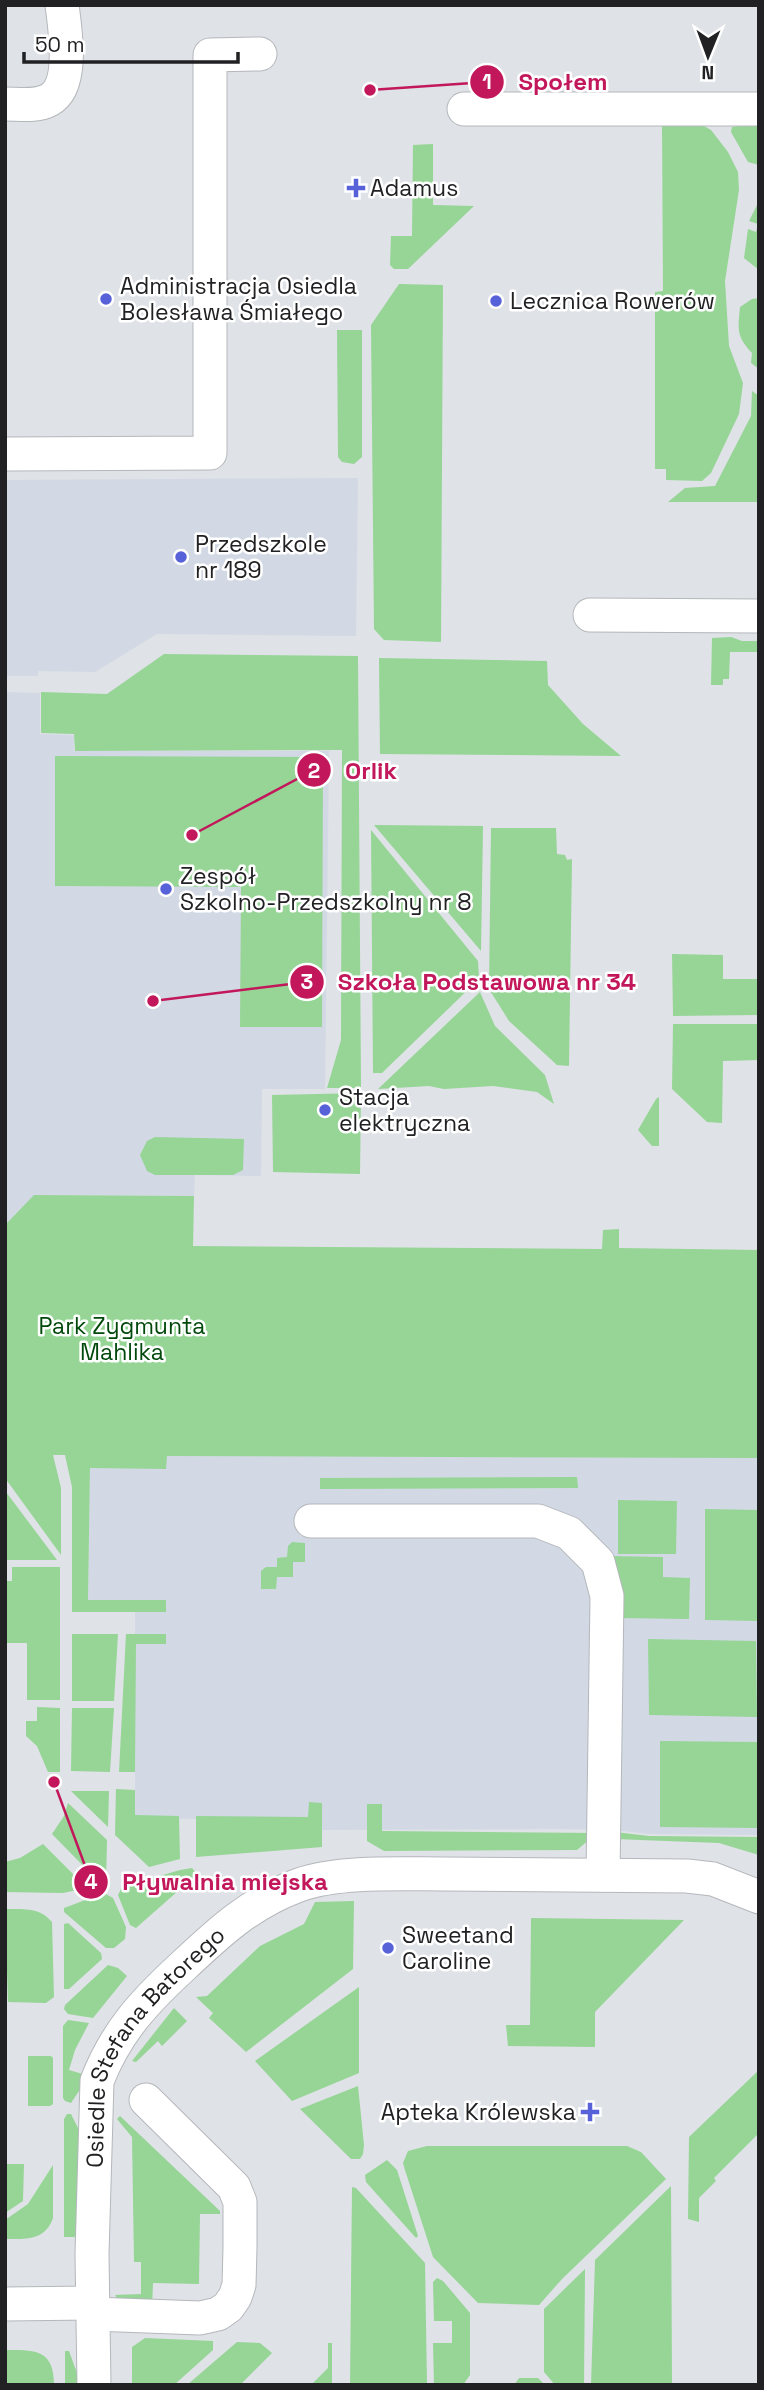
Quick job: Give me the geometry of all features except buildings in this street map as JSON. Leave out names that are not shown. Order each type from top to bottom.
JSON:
[{"type":"street","points":[[5,104],[34,105],[51,99],[62,84],[66,67],[62,5]]},
{"type":"street","points":[[5,454],[210,453],[210,55],[260,54]]},
{"type":"street","points":[[464,109],[759,109]]},
{"type":"street","points":[[590,615],[759,617]]},
{"type":"street","points":[[311,1521],[538,1521],[569,1533],[598,1562],[607,1597],[603,1875]]},
{"type":"street","name":"Osiedle Stefana Batorego","points":[[94,2385],[92,2254],[97,2081],[107,2055],[121,2031],[152,1994],[230,1922],[273,1896],[302,1884],[367,1875],[687,1876],[713,1879],[759,1896]]},
{"type":"street","points":[[5,2304],[200,2318],[218,2314],[228,2307],[235,2297],[239,2284],[241,2217],[240,2202],[234,2187],[146,2101]]},
{"type":"shaded area","name":"Przedszkole nr 189","points":[[358,478],[356,636],[157,634],[95,672],[38,671],[38,676],[5,676],[5,480]]},
{"type":"shaded area","name":"Zespół Szkolno-Przedszkolny nr 8","points":[[5,692],[40,693],[40,734],[74,735],[74,751],[329,751],[325,1089],[262,1089],[261,1176],[195,1175],[194,1196],[35,1195],[5,1225]]},
{"type":"shaded area","points":[[759,1452],[759,1835],[649,1834],[615,1830],[556,1829],[322,1830],[322,1821],[135,1818],[135,1601],[88,1600],[90,1453]]},
{"type":"green space","points":[[662,125],[704,126],[711,130],[728,152],[738,172],[739,190],[725,281],[729,346],[743,383],[739,414],[711,473],[702,481],[666,480],[666,469],[655,469],[655,292],[663,291]]},
{"type":"green space","points":[[759,125],[759,165],[748,162],[731,132],[732,127]]},
{"type":"green space","points":[[433,144],[433,205],[474,206],[408,269],[394,269],[390,265],[391,236],[412,236],[413,145]]},
{"type":"green space","points":[[759,201],[759,270],[744,258],[748,229],[756,232],[758,224],[749,221]]},
{"type":"green space","points":[[399,284],[443,285],[441,642],[384,640],[374,629],[371,325]]},
{"type":"green space","points":[[759,298],[759,369],[751,363],[752,353],[743,342],[739,327],[740,307]]},
{"type":"green space","points":[[337,330],[362,330],[362,457],[354,464],[342,462],[338,457]]},
{"type":"green space","points":[[752,391],[759,396],[759,502],[668,502],[685,488],[715,486],[751,416]]},
{"type":"green space","points":[[731,637],[742,641],[759,641],[759,652],[730,652],[729,679],[723,679],[723,685],[711,685],[712,638]]},
{"type":"green space","points":[[164,654],[358,656],[361,1088],[327,1088],[341,1040],[342,750],[75,751],[74,734],[41,733],[41,692],[107,694]]},
{"type":"green space","points":[[379,658],[547,661],[548,685],[583,724],[621,756],[380,754]]},
{"type":"green space","points":[[55,756],[323,757],[322,1027],[240,1027],[241,887],[55,886]]},
{"type":"green space","points":[[374,825],[483,826],[481,951]]},
{"type":"green space","points":[[491,828],[556,828],[557,854],[565,855],[567,860],[572,859],[569,1066],[557,1065],[509,1021],[489,989]]},
{"type":"green space","points":[[371,830],[478,961],[479,979],[382,1073],[373,1073]]},
{"type":"green space","points":[[672,954],[723,955],[723,979],[759,979],[759,1015],[673,1016]]},
{"type":"green space","points":[[480,992],[495,1026],[545,1075],[554,1104],[537,1092],[493,1086],[378,1089]]},
{"type":"green space","points":[[673,1024],[759,1024],[759,1060],[723,1061],[722,1123],[707,1122],[672,1089]]},
{"type":"green space","points":[[361,1093],[360,1174],[273,1172],[272,1095]]},
{"type":"green space","points":[[659,1097],[659,1146],[652,1146],[638,1130]]},
{"type":"green space","points":[[155,1137],[244,1139],[243,1170],[233,1175],[155,1175],[147,1171],[140,1155],[147,1141]]},
{"type":"green space","name":"Park Zygmunta Mahlika","points":[[34,1195],[194,1196],[193,1246],[602,1249],[603,1230],[619,1229],[619,1248],[759,1250],[759,1458],[167,1456],[166,1469],[90,1468],[88,1600],[166,1600],[166,1612],[72,1612],[72,1487],[65,1455],[53,1455],[61,1488],[61,1555],[5,1478],[5,1225]]},
{"type":"green space","points":[[577,1477],[578,1488],[320,1489],[320,1478]]},
{"type":"green space","points":[[6,1492],[57,1560],[5,1560]]},
{"type":"green space","points":[[618,1500],[677,1501],[676,1554],[618,1554]]},
{"type":"green space","points":[[705,1509],[759,1510],[759,1621],[705,1620]]},
{"type":"green space","points":[[292,1542],[305,1543],[305,1562],[293,1562],[293,1577],[277,1577],[276,1589],[261,1589],[261,1571],[266,1567],[277,1567],[277,1558],[287,1557],[288,1546]]},
{"type":"green space","points":[[610,1556],[663,1557],[663,1577],[690,1578],[689,1619],[616,1618]]},
{"type":"green space","points":[[12,1567],[60,1567],[60,1700],[27,1700],[27,1643],[5,1643],[5,1581],[12,1581]]},
{"type":"green space","points":[[72,1634],[118,1634],[114,1701],[72,1701]]},
{"type":"green space","points":[[126,1634],[166,1634],[166,1644],[136,1644],[135,1772],[119,1772]]},
{"type":"green space","points":[[648,1639],[756,1641],[757,1717],[649,1715]]},
{"type":"green space","points":[[37,1707],[60,1708],[60,1772],[48,1772],[37,1746],[26,1736],[26,1721],[37,1721]]},
{"type":"green space","points":[[72,1708],[114,1708],[110,1772],[71,1771]]},
{"type":"green space","points":[[660,1741],[759,1742],[759,1828],[660,1827]]},
{"type":"green space","points":[[116,1789],[135,1790],[135,1815],[179,1816],[180,1859],[149,1867],[115,1835]]},
{"type":"green space","points":[[71,1791],[109,1791],[108,1827]]},
{"type":"green space","points":[[309,1802],[322,1803],[322,1847],[196,1857],[196,1816],[308,1817]]},
{"type":"green space","points":[[68,1803],[107,1840],[106,1881],[100,1883],[52,1834],[64,1816]]},
{"type":"green space","points":[[367,1804],[382,1804],[382,1831],[597,1833],[577,1850],[384,1851],[367,1841]]},
{"type":"green space","points":[[615,1832],[649,1836],[759,1837],[759,1855],[719,1843],[615,1839]]},
{"type":"green space","points":[[43,1844],[87,1888],[63,1893],[5,1892],[5,1862],[20,1858]]},
{"type":"green space","points":[[192,1868],[195,1876],[136,1928],[130,1925],[118,1895],[122,1887]]},
{"type":"green space","points":[[104,1893],[113,1898],[126,1927],[125,1939],[114,1948],[106,1948],[64,1912],[64,1908]]},
{"type":"green space","points":[[354,1901],[353,1969],[246,2052],[209,2018],[213,2013],[196,1997],[207,1996],[260,1946],[304,1924],[315,1902]]},
{"type":"green space","points":[[5,1909],[37,1911],[52,1922],[54,1997],[46,2003],[8,2002]]},
{"type":"green space","points":[[531,1918],[684,1920],[595,2012],[595,2047],[508,2046],[506,2025],[530,2025]]},
{"type":"green space","points":[[68,1923],[101,1953],[102,1959],[69,1989],[64,1989],[64,1924]]},
{"type":"green space","points":[[108,1965],[118,1968],[127,1976],[93,2018],[68,2014],[64,2009],[65,2005]]},
{"type":"green space","points":[[359,1987],[359,2073],[292,2101],[255,2061]]},
{"type":"green space","points":[[174,2008],[187,2021],[162,2046],[158,2041],[136,2062],[132,2061]]},
{"type":"green space","points":[[68,2020],[89,2023],[75,2050],[69,2070],[86,2075],[85,2082],[71,2103],[63,2098],[63,2026]]},
{"type":"green space","points":[[28,2056],[53,2058],[53,2104],[50,2106],[28,2106]]},
{"type":"green space","points":[[759,2070],[759,2133],[714,2178],[716,2181],[699,2198],[699,2222],[688,2219],[689,2137]]},
{"type":"green space","points":[[358,2086],[364,2145],[360,2159],[351,2159],[300,2109]]},
{"type":"green space","points":[[67,2114],[71,2114],[78,2128],[78,2237],[64,2237],[64,2119]]},
{"type":"green space","points":[[120,2116],[220,2211],[220,2214],[200,2214],[199,2284],[153,2283],[152,2309],[122,2307],[115,2295],[141,2294],[141,2262],[134,2262],[132,2137],[117,2119]]},
{"type":"green space","points":[[427,2146],[627,2146],[641,2152],[666,2179],[562,2279],[539,2305],[478,2303],[433,2257],[403,2163],[408,2151]]},
{"type":"green space","points":[[387,2160],[397,2170],[418,2236],[416,2238],[366,2182],[365,2175]]},
{"type":"green space","points":[[7,2164],[24,2164],[23,2201],[5,2213]]},
{"type":"green space","points":[[53,2165],[53,2218],[50,2226],[34,2237],[5,2239],[5,2220],[28,2204]]},
{"type":"green space","points":[[671,2186],[672,2385],[591,2385],[595,2260]]},
{"type":"green space","points":[[352,2187],[356,2188],[425,2263],[427,2385],[350,2385]]},
{"type":"green space","points":[[585,2269],[584,2385],[555,2385],[544,2372],[544,2309]]},
{"type":"green space","points":[[437,2278],[443,2281],[470,2313],[470,2375],[463,2385],[434,2385],[433,2343],[452,2343],[452,2321],[434,2321],[433,2282]]},
{"type":"green space","points":[[145,2338],[213,2341],[213,2350],[174,2385],[132,2385],[132,2347]]},
{"type":"green space","points":[[237,2342],[260,2343],[272,2353],[240,2385],[187,2385]]},
{"type":"green space","points":[[328,2343],[332,2343],[332,2385],[311,2385],[328,2368]]},
{"type":"green space","points":[[5,2350],[25,2350],[41,2354],[51,2364],[54,2385],[5,2385]]},
{"type":"green space","points":[[65,2351],[69,2351],[77,2373],[77,2385],[65,2385]]},
{"type":"green space","points":[[519,2378],[538,2378],[545,2385],[514,2385]]},
{"type":"place","name":"Społem","points":[[370,90]]},
{"type":"place","name":"Adamus","points":[[356,188]]},
{"type":"place","name":"Administracja Osiedla Bolesława Śmiałego","points":[[106,299]]},
{"type":"place","name":"Lecznica Rowerów","points":[[496,301]]},
{"type":"place","name":"Przedszkole nr 189","points":[[181,557]]},
{"type":"place","name":"Orlik","points":[[192,835]]},
{"type":"place","name":"Zespół Szkolno-Przedszkolny nr 8","points":[[166,889]]},
{"type":"place","name":"Szkoła Podstawowa nr 34","points":[[153,1001]]},
{"type":"place","name":"Stacja elektryczna","points":[[325,1110]]},
{"type":"place","name":"Pływalnia miejska","points":[[54,1782]]},
{"type":"place","name":"Sweetand Caroline","points":[[388,1948]]},
{"type":"place","name":"Apteka Królewska","points":[[590,2112]]}]
